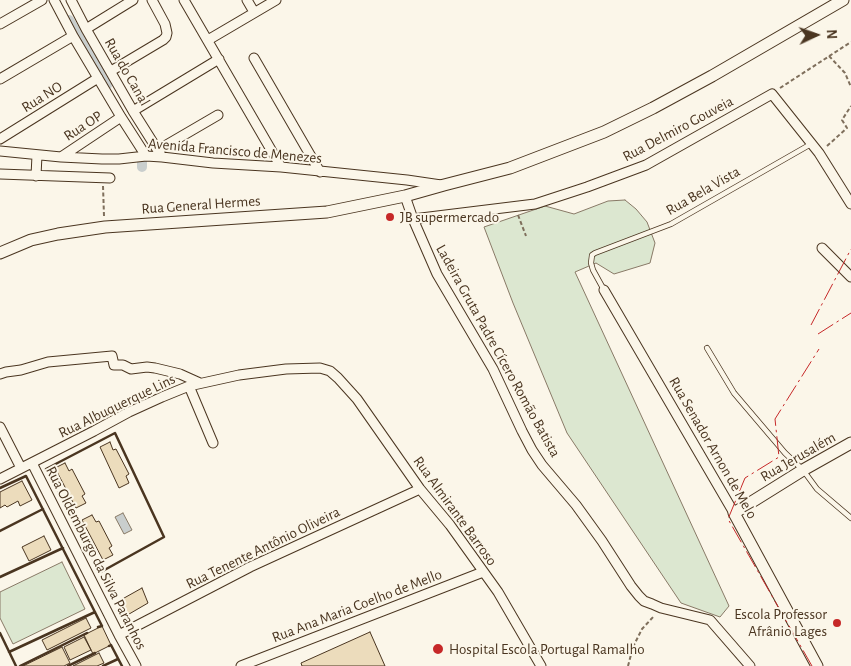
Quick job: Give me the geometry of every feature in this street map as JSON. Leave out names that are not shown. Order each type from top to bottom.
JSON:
[{"type":"street","points":[[0,24],[42,0]]},
{"type":"street","name":"Rua do Canal","points":[[54,0],[73,36],[146,156]]},
{"type":"street","name":"Rua do Canal","points":[[71,0],[133,111],[160,153]]},
{"type":"street","points":[[86,29],[132,0]]},
{"type":"street","points":[[184,0],[281,167]]},
{"type":"street","points":[[247,0],[254,12]]},
{"type":"street","points":[[208,40],[276,0]]},
{"type":"street","name":"Rua General Hermes","points":[[0,253],[31,240],[105,227],[327,212],[408,195],[510,168],[604,132],[653,108],[843,0]]},
{"type":"street","points":[[111,71],[163,40],[167,33],[165,24],[152,1]]},
{"type":"street","points":[[0,79],[73,36]]},
{"type":"street","points":[[254,58],[320,172]]},
{"type":"street","points":[[133,111],[219,59]]},
{"type":"street","name":"Rua NO","points":[[0,139],[98,78]]},
{"type":"street","points":[[772,94],[812,143],[851,204]]},
{"type":"street","name":"Rua Delmiro Gouveia","points":[[413,219],[536,204],[587,187],[646,165],[772,94]]},
{"type":"street","points":[[160,153],[218,115]]},
{"type":"street","name":"Rua OP","points":[[60,157],[121,117]]},
{"type":"street","name":"Avenida Francisco de Menezes","points":[[0,151],[60,157],[119,159],[160,153],[213,163],[281,167],[444,185]]},
{"type":"street","points":[[36,176],[37,155]]},
{"type":"street","points":[[0,174],[106,178]]},
{"type":"street","points":[[407,180],[408,195]]},
{"type":"street","name":"Ladeira Gruta Padre Cícero Romão Batista","points":[[408,195],[413,219],[437,274],[493,369],[532,450],[542,465],[592,526],[644,601],[661,608],[710,620],[750,666]]},
{"type":"street","points":[[822,248],[851,277]]},
{"type":"street","name":"Rua Senador Arnon de Melo","points":[[604,290],[734,512],[817,666]]},
{"type":"street","points":[[0,374],[48,362],[112,356],[114,365],[123,365],[131,369],[155,368],[180,374],[200,383]]},
{"type":"street","name":"Rua Albuquerque Lins","points":[[0,479],[129,412],[189,386],[238,375],[286,369],[320,368],[330,371],[338,378]]},
{"type":"street","name":"Rua Almirante Barroso","points":[[338,378],[363,407],[420,489],[450,525],[498,592],[541,666]]},
{"type":"street","points":[[189,386],[213,443]]},
{"type":"street","points":[[0,427],[21,468]]},
{"type":"street","name":"Rua Jerusalém","points":[[734,512],[851,443]]},
{"type":"street","name":"Rua Oldemburgo da Silva Paranhos","points":[[32,463],[118,635],[136,666]]},
{"type":"street","name":"Rua Tenente Antônio Oliveira","points":[[118,635],[250,568],[420,489]]},
{"type":"street","name":"Rua Ana Maria Coelho de Mello","points":[[241,666],[483,572]]},
{"type":"lane","name":"Rua Bela Vista","points":[[602,250],[671,224],[812,143]]},
{"type":"lane","name":"Rua Senador Arnon de Melo","points":[[602,250],[592,255],[591,263],[604,290]]},
{"type":"lane","points":[[707,348],[734,393],[785,453],[803,470],[817,489],[851,518]]},
{"type":"path","points":[[772,94],[851,42]]},
{"type":"path","points":[[828,56],[845,74],[851,86]]},
{"type":"path","points":[[819,153],[847,128],[842,120],[851,106]]},
{"type":"path","points":[[105,227],[106,178]]},
{"type":"path","points":[[515,207],[526,236]]},
{"type":"path","points":[[628,666],[633,647],[642,629],[661,608]]},
{"type":"green space","points":[[625,200],[647,222],[655,243],[650,263],[614,274],[596,263],[575,272],[729,606],[720,617],[681,603],[567,433],[513,303],[484,227],[545,206],[574,214],[608,201]]},
{"type":"green space","points":[[62,562],[85,609],[13,644],[0,618],[0,592]]},
{"type":"shaded area","points":[[123,513],[132,530],[124,534],[115,517]]},
{"type":"building","points":[[110,442],[113,450],[116,449],[129,474],[126,476],[129,483],[119,488],[100,447]]},
{"type":"building","points":[[65,463],[69,471],[72,469],[85,494],[82,496],[86,503],[76,508],[55,468]]},
{"type":"building","points":[[22,481],[32,500],[20,506],[18,501],[7,507],[5,505],[0,508],[0,492]]},
{"type":"building","points":[[92,515],[96,522],[99,521],[112,546],[109,548],[113,555],[103,560],[82,520]]},
{"type":"building","points":[[44,536],[51,550],[29,561],[22,547]]},
{"type":"building","points":[[142,588],[148,603],[124,617],[117,602]]},
{"type":"building","points":[[86,618],[91,628],[47,650],[42,640]]},
{"type":"building","points":[[102,626],[111,645],[93,654],[84,635]]},
{"type":"building","points":[[370,632],[385,666],[302,666],[301,663]]},
{"type":"building","points":[[84,637],[91,650],[70,660],[64,647]]},
{"type":"building","points":[[62,647],[70,663],[64,666],[23,666]]},
{"type":"building","points":[[99,653],[104,663],[97,666],[73,666]]},
{"type":"waterway","points":[[69,20],[107,85]]},
{"type":"waterway","points":[[142,159],[142,167]]},
{"type":"fence","points":[[46,469],[99,573]]},
{"type":"wall","points":[[46,469],[115,433],[164,537],[99,573]]},
{"type":"wall","points":[[0,488],[26,476],[102,626],[98,627]]},
{"type":"wall","points":[[0,531],[43,509]]},
{"type":"wall","points":[[0,577],[63,548]]},
{"type":"wall","points":[[9,652],[95,612]]},
{"type":"wall","points":[[0,633],[16,666]]},
{"type":"wall","points":[[20,666],[87,633]]},
{"type":"wall","points":[[109,646],[111,645],[122,666]]},
{"type":"wall","points":[[68,666],[95,653]]},
{"type":"wall","points":[[103,666],[118,659]]},
{"type":"power","points":[[811,325],[851,249]]},
{"type":"power","points":[[818,334],[851,313]]},
{"type":"power","points":[[812,666],[728,519],[745,478],[779,457],[775,419],[819,349]]},
{"type":"place","name":"JB supermercado","points":[[390,217]]},
{"type":"place","name":"Escola Professor Afrânio Lages","points":[[837,623]]},
{"type":"place","name":"Hospital Escola Portugal Ramalho","points":[[438,649]]}]
